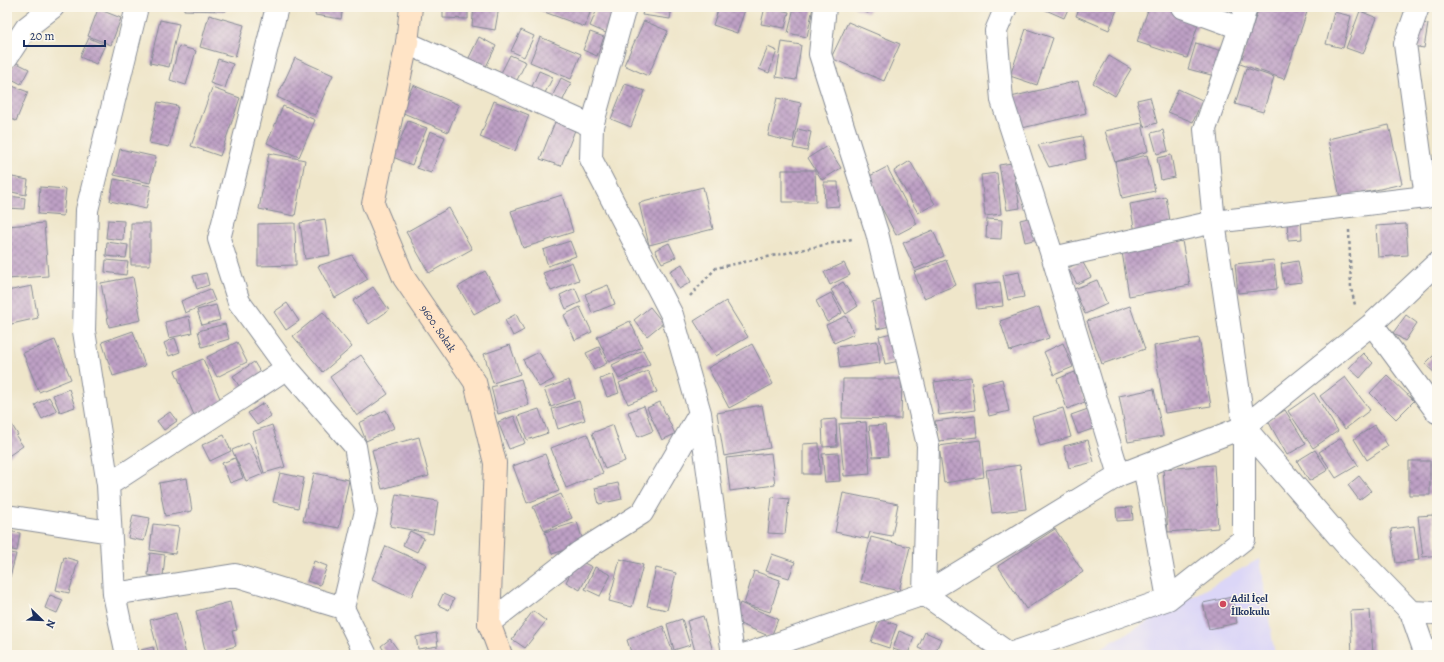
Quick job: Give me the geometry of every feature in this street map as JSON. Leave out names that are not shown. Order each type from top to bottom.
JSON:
[{"type":"street","points":[[7,58],[26,28],[54,7]]},
{"type":"street","points":[[127,655],[114,594],[108,485],[84,331],[87,210],[137,7]]},
{"type":"street","points":[[277,7],[219,238],[239,302],[287,368],[355,446],[366,510],[343,608],[366,655]]},
{"type":"street","name":"9600. Sokak","points":[[411,7],[407,43],[373,204],[404,278],[475,382],[495,463],[489,622],[501,655]]},
{"type":"street","points":[[625,7],[592,126],[590,159],[672,315],[700,413],[733,655]]},
{"type":"street","points":[[825,7],[820,54],[877,233],[928,445],[924,594]]},
{"type":"street","points":[[1006,7],[996,31],[1002,100],[1053,258],[1119,475]]},
{"type":"street","points":[[1182,7],[1240,28]]},
{"type":"street","points":[[924,594],[1011,655],[1168,599],[1244,538],[1244,427],[1214,222],[1204,129],[1246,7]]},
{"type":"street","points":[[1053,258],[1214,222],[1348,206],[1431,194],[1405,44],[1418,7]]},
{"type":"street","points":[[407,43],[592,126]]},
{"type":"street","points":[[744,655],[924,594],[1119,475],[1244,427],[1372,324],[1437,263]]},
{"type":"street","points":[[1372,324],[1437,412]]},
{"type":"street","points":[[108,485],[287,368]]},
{"type":"street","points":[[489,622],[580,552],[642,513],[700,413]]},
{"type":"street","points":[[1244,427],[1347,546],[1411,612],[1426,655]]},
{"type":"street","points":[[1144,466],[1168,599]]},
{"type":"street","points":[[7,516],[110,532]]},
{"type":"street","points":[[114,594],[235,575],[343,608]]},
{"type":"street","points":[[1411,612],[1437,613]]},
{"type":"path","points":[[1348,206],[1351,288],[1354,303],[1372,324]]},
{"type":"path","points":[[672,315],[716,268],[877,233]]},
{"type":"shaded area","name":"Adil İçel İlkokulu","points":[[1259,559],[1275,655],[1103,655],[1101,648]]},
{"type":"building","points":[[184,7],[226,7],[226,11],[184,10]]},
{"type":"building","points":[[317,7],[343,7],[341,19],[315,15]]},
{"type":"building","points":[[443,7],[468,7],[468,19],[443,18]]},
{"type":"building","points":[[474,7],[499,7],[495,30],[472,26]]},
{"type":"building","points":[[540,7],[592,7],[585,27],[539,10]]},
{"type":"building","points":[[598,7],[609,7],[616,10],[606,33],[590,26]]},
{"type":"building","points":[[644,7],[672,7],[670,19],[642,15]]},
{"type":"building","points":[[719,7],[746,7],[737,33],[713,25]]},
{"type":"building","points":[[765,7],[789,12],[785,28],[761,24]]},
{"type":"building","points":[[794,7],[813,7],[807,37],[788,33]]},
{"type":"building","points":[[853,7],[871,7],[868,13]]},
{"type":"building","points":[[1039,7],[1069,7],[1064,18]]},
{"type":"building","points":[[1080,7],[1118,7],[1109,30],[1076,16]]},
{"type":"building","points":[[1149,7],[1164,7],[1200,19],[1187,58],[1137,42]]},
{"type":"building","points":[[1259,7],[1293,7],[1307,12],[1284,79],[1240,64]]},
{"type":"building","points":[[1364,7],[1404,7],[1404,9],[1364,12]]},
{"type":"building","points":[[98,9],[121,18],[111,45],[88,36]]},
{"type":"building","points":[[1360,11],[1377,18],[1363,54],[1346,48]]},
{"type":"building","points":[[1334,12],[1351,16],[1343,48],[1326,44]]},
{"type":"building","points":[[209,15],[244,25],[235,57],[200,47]]},
{"type":"building","points":[[160,20],[179,24],[169,67],[150,63]]},
{"type":"building","points":[[644,21],[668,31],[648,76],[624,65]]},
{"type":"building","points":[[848,22],[900,44],[884,81],[831,58]]},
{"type":"building","points":[[1416,22],[1428,24],[1424,48],[1412,46]]},
{"type":"building","points":[[1026,29],[1053,38],[1037,85],[1010,76]]},
{"type":"building","points":[[521,30],[534,36],[524,57],[511,51]]},
{"type":"building","points":[[590,32],[604,37],[597,56],[583,50]]},
{"type":"building","points":[[479,37],[496,46],[483,73],[466,64]]},
{"type":"building","points":[[540,37],[581,54],[571,79],[530,62]]},
{"type":"building","points":[[89,38],[105,45],[96,64],[80,57]]},
{"type":"building","points":[[782,42],[801,45],[796,80],[776,77]]},
{"type":"building","points":[[1196,43],[1222,51],[1215,76],[1188,69]]},
{"type":"building","points":[[179,46],[196,51],[186,85],[170,80]]},
{"type":"building","points":[[768,47],[777,51],[769,73],[759,69]]},
{"type":"building","points":[[510,55],[526,62],[513,88],[497,81]]},
{"type":"building","points":[[1109,56],[1131,69],[1115,96],[1093,83]]},
{"type":"building","points":[[295,58],[333,75],[315,115],[277,97]]},
{"type":"building","points":[[218,59],[233,64],[225,88],[210,83]]},
{"type":"building","points":[[15,62],[29,69],[21,84],[8,77]]},
{"type":"building","points":[[1246,68],[1274,77],[1263,112],[1235,104]]},
{"type":"building","points":[[539,71],[553,77],[542,99],[529,93]]},
{"type":"building","points":[[561,78],[571,83],[562,102],[552,97]]},
{"type":"building","points":[[1078,81],[1086,113],[1018,129],[1011,97]]},
{"type":"building","points":[[7,84],[28,92],[16,121],[7,117]]},
{"type":"building","points":[[625,84],[645,91],[631,127],[611,119]]},
{"type":"building","points":[[413,85],[459,105],[448,132],[401,112]]},
{"type":"building","points":[[212,88],[240,98],[220,156],[191,146]]},
{"type":"building","points":[[1178,89],[1202,100],[1193,122],[1168,112]]},
{"type":"building","points":[[1150,97],[1157,123],[1144,127],[1137,100]]},
{"type":"building","points":[[777,98],[801,103],[793,142],[768,136]]},
{"type":"building","points":[[494,101],[529,115],[515,151],[480,137]]},
{"type":"building","points":[[158,102],[178,106],[169,147],[149,143]]},
{"type":"building","points":[[283,106],[315,120],[299,157],[267,143]]},
{"type":"building","points":[[408,121],[427,128],[412,165],[393,157]]},
{"type":"building","points":[[555,122],[575,130],[561,166],[540,159]]},
{"type":"building","points":[[1142,123],[1148,151],[1115,162],[1105,131]]},
{"type":"building","points":[[1389,125],[1402,184],[1340,198],[1328,139]]},
{"type":"building","points":[[798,129],[811,132],[807,151],[793,148]]},
{"type":"building","points":[[1163,130],[1168,151],[1157,154],[1151,133]]},
{"type":"building","points":[[430,131],[445,137],[431,173],[417,168]]},
{"type":"building","points":[[1082,136],[1086,159],[1049,167],[1038,145]]},
{"type":"building","points":[[827,146],[841,168],[822,180],[808,158]]},
{"type":"building","points":[[120,149],[156,157],[150,183],[114,175]]},
{"type":"building","points":[[269,153],[305,160],[295,216],[259,209]]},
{"type":"building","points":[[1147,155],[1155,191],[1122,198],[1115,162]]},
{"type":"building","points":[[1171,155],[1175,177],[1161,180],[1157,158]]},
{"type":"building","points":[[910,161],[935,204],[918,213],[894,171]]},
{"type":"building","points":[[1012,163],[1020,208],[1007,210],[999,165]]},
{"type":"building","points":[[887,167],[917,224],[896,235],[866,178]]},
{"type":"building","points":[[782,170],[815,170],[816,202],[782,202]]},
{"type":"building","points":[[997,173],[1001,214],[985,216],[981,175]]},
{"type":"building","points":[[7,176],[28,180],[26,195],[7,191]]},
{"type":"building","points":[[114,179],[151,186],[146,209],[110,201]]},
{"type":"building","points":[[824,182],[838,182],[839,206],[825,207]]},
{"type":"building","points":[[40,187],[66,189],[63,216],[38,214]]},
{"type":"building","points":[[703,187],[713,229],[649,245],[639,203]]},
{"type":"building","points":[[562,195],[573,232],[523,248],[511,211]]},
{"type":"building","points":[[8,196],[25,198],[24,209],[7,208]]},
{"type":"building","points":[[1166,197],[1171,227],[1135,233],[1130,204]]},
{"type":"building","points":[[449,208],[472,249],[429,273],[406,232]]},
{"type":"building","points":[[1032,217],[1037,239],[1025,242],[1020,220]]},
{"type":"building","points":[[1301,218],[1302,239],[1288,240],[1287,219]]},
{"type":"building","points":[[325,219],[330,255],[305,259],[300,223]]},
{"type":"building","points":[[987,219],[1002,220],[1001,239],[986,238]]},
{"type":"building","points":[[108,220],[124,221],[123,240],[106,238]]},
{"type":"building","points":[[44,223],[48,276],[7,279],[7,226]]},
{"type":"building","points":[[131,223],[150,223],[150,265],[131,265]]},
{"type":"building","points":[[295,223],[296,265],[258,266],[258,224]]},
{"type":"building","points":[[1406,224],[1408,255],[1378,257],[1376,226]]},
{"type":"building","points":[[933,230],[944,256],[915,269],[903,243]]},
{"type":"building","points":[[570,241],[576,256],[548,266],[543,250]]},
{"type":"building","points":[[1182,241],[1190,285],[1129,296],[1122,252]]},
{"type":"building","points":[[107,242],[128,245],[126,258],[106,256]]},
{"type":"building","points":[[669,243],[676,257],[662,263],[655,250]]},
{"type":"building","points":[[352,255],[368,279],[335,298],[318,266]]},
{"type":"building","points":[[106,260],[128,262],[126,275],[105,272]]},
{"type":"building","points":[[946,260],[956,285],[924,298],[914,272]]},
{"type":"building","points":[[1274,260],[1277,289],[1238,293],[1235,264]]},
{"type":"building","points":[[1082,261],[1091,277],[1077,284],[1068,268]]},
{"type":"building","points":[[1298,261],[1302,282],[1284,284],[1281,264]]},
{"type":"building","points":[[572,262],[579,280],[551,291],[543,273]]},
{"type":"building","points":[[844,263],[850,275],[830,285],[824,272]]},
{"type":"building","points":[[682,264],[691,282],[679,289],[670,271]]},
{"type":"building","points":[[485,271],[501,299],[474,314],[458,287]]},
{"type":"building","points":[[1019,272],[1024,297],[1008,300],[1003,275]]},
{"type":"building","points":[[206,273],[209,285],[197,289],[193,276]]},
{"type":"building","points":[[133,277],[141,320],[109,327],[101,283]]},
{"type":"building","points":[[1097,280],[1107,304],[1085,314],[1074,289]]},
{"type":"building","points":[[843,282],[858,306],[846,314],[831,290]]},
{"type":"building","points":[[1000,282],[1003,306],[977,309],[974,285]]},
{"type":"building","points":[[608,285],[615,304],[592,313],[585,294]]},
{"type":"building","points":[[32,286],[38,318],[7,325],[7,291]]},
{"type":"building","points":[[373,287],[389,310],[369,324],[353,301]]},
{"type":"building","points":[[575,288],[581,302],[566,309],[560,295]]},
{"type":"building","points":[[210,289],[215,301],[185,313],[181,301]]},
{"type":"building","points":[[831,293],[842,313],[827,322],[816,301]]},
{"type":"building","points":[[885,299],[890,326],[877,329],[872,302]]},
{"type":"building","points":[[726,301],[748,337],[716,356],[694,321]]},
{"type":"building","points":[[287,303],[299,321],[286,330],[274,312]]},
{"type":"building","points":[[216,305],[220,320],[202,325],[197,310]]},
{"type":"building","points":[[1130,306],[1145,349],[1102,364],[1087,321]]},
{"type":"building","points":[[580,307],[592,332],[575,340],[564,315]]},
{"type":"building","points":[[650,307],[663,323],[647,336],[634,320]]},
{"type":"building","points":[[1039,307],[1049,338],[1010,351],[1000,321]]},
{"type":"building","points":[[323,312],[352,347],[323,372],[293,336]]},
{"type":"building","points":[[516,314],[524,330],[513,336],[505,320]]},
{"type":"building","points":[[1406,315],[1417,323],[1405,341],[1393,333]]},
{"type":"building","points":[[189,316],[192,333],[169,338],[165,322]]},
{"type":"building","points":[[846,316],[854,334],[834,343],[826,325]]},
{"type":"building","points":[[630,321],[642,347],[609,362],[597,337]]},
{"type":"building","points":[[225,324],[229,339],[202,347],[198,331]]},
{"type":"building","points":[[133,331],[145,366],[113,376],[102,342]]},
{"type":"building","points":[[892,333],[899,361],[885,364],[879,336]]},
{"type":"building","points":[[175,338],[180,352],[169,356],[164,343]]},
{"type":"building","points":[[1199,338],[1211,406],[1165,413],[1154,346]]},
{"type":"building","points":[[55,340],[71,379],[39,392],[23,353]]},
{"type":"building","points":[[877,341],[880,363],[840,368],[837,347]]},
{"type":"building","points":[[237,342],[247,362],[217,377],[207,357]]},
{"type":"building","points":[[1063,343],[1073,367],[1054,375],[1044,352]]},
{"type":"building","points":[[752,344],[773,384],[729,408],[708,368]]},
{"type":"building","points":[[510,345],[520,374],[493,383],[484,354]]},
{"type":"building","points":[[599,347],[607,363],[594,370],[586,353]]},
{"type":"building","points":[[643,350],[650,364],[619,379],[612,365]]},
{"type":"building","points":[[539,352],[554,379],[539,387],[523,360]]},
{"type":"building","points":[[1437,352],[1437,375],[1425,364]]},
{"type":"building","points":[[1363,353],[1373,363],[1360,378],[1349,368]]},
{"type":"building","points":[[361,355],[388,394],[357,416],[330,377]]},
{"type":"building","points":[[203,359],[222,403],[194,415],[175,371]]},
{"type":"building","points":[[254,362],[263,377],[242,391],[233,376]]},
{"type":"building","points":[[648,371],[657,392],[628,404],[619,383]]},
{"type":"building","points":[[1075,372],[1085,402],[1067,409],[1057,379]]},
{"type":"building","points":[[613,374],[619,393],[607,397],[600,379]]},
{"type":"building","points":[[1387,375],[1414,401],[1396,419],[1370,393]]},
{"type":"building","points":[[971,377],[975,410],[939,415],[934,382]]},
{"type":"building","points":[[1345,377],[1370,410],[1345,429],[1320,396]]},
{"type":"building","points":[[521,379],[529,405],[498,414],[491,387]]},
{"type":"building","points":[[843,379],[902,379],[901,419],[842,418]]},
{"type":"building","points":[[1002,379],[1009,411],[989,416],[982,384]]},
{"type":"building","points":[[569,380],[575,398],[551,407],[544,389]]},
{"type":"building","points":[[69,389],[75,407],[60,412],[53,395]]},
{"type":"building","points":[[1154,389],[1163,436],[1128,442],[1119,396]]},
{"type":"building","points":[[1314,393],[1338,431],[1313,448],[1288,411]]},
{"type":"building","points":[[49,397],[57,411],[42,419],[35,405]]},
{"type":"building","points":[[579,401],[585,420],[558,429],[552,409]]},
{"type":"building","points":[[660,402],[675,434],[662,440],[647,408]]},
{"type":"building","points":[[264,403],[271,416],[257,425],[248,413]]},
{"type":"building","points":[[762,405],[770,448],[724,456],[717,413]]},
{"type":"building","points":[[644,406],[653,431],[638,437],[628,412]]},
{"type":"building","points":[[1063,408],[1071,437],[1040,446],[1032,417]]},
{"type":"building","points":[[539,409],[548,433],[527,440],[518,416]]},
{"type":"building","points":[[1088,409],[1095,428],[1078,434],[1071,415]]},
{"type":"building","points":[[386,410],[394,428],[366,441],[359,423]]},
{"type":"building","points":[[1285,410],[1306,444],[1287,455],[1268,421]]},
{"type":"building","points":[[170,412],[177,421],[164,430],[157,421]]},
{"type":"building","points":[[514,416],[525,443],[509,449],[498,422]]},
{"type":"building","points":[[975,416],[977,437],[938,441],[935,421]]},
{"type":"building","points":[[7,417],[18,435],[16,436],[23,446],[7,457]]},
{"type":"building","points":[[836,419],[837,446],[823,447],[822,420]]},
{"type":"building","points":[[866,422],[870,474],[844,476],[839,424]]},
{"type":"building","points":[[272,425],[285,467],[264,473],[252,432]]},
{"type":"building","points":[[613,425],[625,461],[605,469],[592,433]]},
{"type":"building","points":[[885,425],[888,456],[873,457],[869,426]]},
{"type":"building","points":[[1375,425],[1388,446],[1367,460],[1354,439]]},
{"type":"building","points":[[587,434],[603,473],[566,488],[551,448]]},
{"type":"building","points":[[224,435],[231,451],[210,461],[202,445]]},
{"type":"building","points":[[419,437],[429,476],[382,489],[372,450]]},
{"type":"building","points":[[1341,438],[1358,465],[1336,478],[1319,452]]},
{"type":"building","points":[[980,440],[984,477],[944,483],[939,446]]},
{"type":"building","points":[[1088,440],[1094,462],[1069,468],[1064,446]]},
{"type":"building","points":[[249,443],[263,474],[246,481],[232,450]]},
{"type":"building","points":[[819,443],[820,474],[803,474],[803,444]]},
{"type":"building","points":[[1315,450],[1328,470],[1309,481],[1297,461]]},
{"type":"building","points":[[771,453],[775,485],[730,491],[726,458]]},
{"type":"building","points":[[838,453],[840,481],[825,482],[822,454]]},
{"type":"building","points":[[545,454],[559,491],[527,503],[513,466]]},
{"type":"building","points":[[235,458],[243,478],[230,483],[222,463]]},
{"type":"building","points":[[1409,461],[1430,461],[1430,495],[1409,495]]},
{"type":"building","points":[[1020,465],[1026,509],[992,513],[986,470]]},
{"type":"building","points":[[1214,465],[1218,528],[1168,532],[1163,469]]},
{"type":"building","points":[[280,473],[304,478],[298,508],[273,502]]},
{"type":"building","points":[[314,473],[349,480],[339,528],[303,521]]},
{"type":"building","points":[[1359,476],[1371,491],[1359,500],[1348,485]]},
{"type":"building","points":[[187,478],[192,511],[165,516],[159,483]]},
{"type":"building","points":[[618,483],[622,499],[599,504],[595,488]]},
{"type":"building","points":[[843,493],[898,504],[892,536],[870,532],[868,539],[835,532]]},
{"type":"building","points":[[396,494],[438,501],[433,534],[390,526]]},
{"type":"building","points":[[561,494],[572,518],[545,531],[533,507]]},
{"type":"building","points":[[772,497],[789,499],[785,534],[768,533]]},
{"type":"building","points":[[1132,507],[1133,520],[1117,521],[1116,508]]},
{"type":"building","points":[[133,515],[150,518],[144,541],[128,538]]},
{"type":"building","points":[[1433,515],[1437,555],[1423,557],[1418,516]]},
{"type":"building","points":[[577,522],[584,544],[552,554],[545,532]]},
{"type":"building","points":[[153,524],[179,527],[175,554],[150,550]]},
{"type":"building","points":[[1414,526],[1419,560],[1396,563],[1391,529]]},
{"type":"building","points":[[1055,529],[1083,572],[1026,609],[998,566]]},
{"type":"building","points":[[7,531],[20,533],[17,551],[7,549]]},
{"type":"building","points":[[410,531],[424,538],[417,552],[403,545]]},
{"type":"building","points":[[871,537],[910,547],[899,591],[860,582]]},
{"type":"building","points":[[386,546],[426,564],[411,597],[372,579]]},
{"type":"building","points":[[7,552],[16,554],[10,577],[7,577]]},
{"type":"building","points":[[150,553],[165,555],[163,577],[148,575]]},
{"type":"building","points":[[772,554],[795,562],[789,578],[766,571]]},
{"type":"building","points":[[64,557],[78,561],[69,593],[56,590]]},
{"type":"building","points":[[620,559],[643,565],[632,607],[609,601]]},
{"type":"building","points":[[578,560],[592,567],[580,590],[566,582]]},
{"type":"building","points":[[314,561],[327,566],[320,585],[307,581]]},
{"type":"building","points":[[595,567],[611,575],[600,596],[585,589]]},
{"type":"building","points":[[656,568],[676,573],[667,610],[647,606]]},
{"type":"building","points":[[754,571],[780,580],[770,612],[744,604]]},
{"type":"building","points":[[443,594],[454,599],[449,610],[438,605]]},
{"type":"building","points":[[50,595],[63,600],[57,613],[45,608]]},
{"type":"building","points":[[1232,597],[1237,623],[1209,629],[1203,603]]},
{"type":"building","points":[[230,602],[237,630],[232,631],[236,646],[206,654],[196,611]]},
{"type":"building","points":[[740,603],[778,619],[771,637],[733,621]]},
{"type":"building","points":[[1370,610],[1373,655],[1352,655],[1350,611]]},
{"type":"building","points":[[533,611],[546,621],[525,648],[512,639]]},
{"type":"building","points":[[176,613],[186,655],[159,655],[150,620]]},
{"type":"building","points":[[703,616],[714,655],[696,655],[687,621]]},
{"type":"building","points":[[682,619],[690,645],[674,650],[667,624]]},
{"type":"building","points":[[880,619],[897,625],[889,648],[871,642]]},
{"type":"building","points":[[663,626],[674,655],[632,655],[627,640]]},
{"type":"building","points":[[899,631],[914,637],[908,654],[893,649]]},
{"type":"building","points":[[925,632],[941,639],[934,655],[918,648]]},
{"type":"building","points":[[436,633],[438,646],[418,649],[416,637]]},
{"type":"building","points":[[390,639],[398,650],[391,655],[387,655],[381,646]]},
{"type":"building","points":[[153,647],[155,655],[142,655],[141,650]]},
{"type":"building","points":[[441,649],[443,655],[421,655]]},
{"type":"place","name":"Adil İçel İlkokulu","points":[[1223,604]]}]
